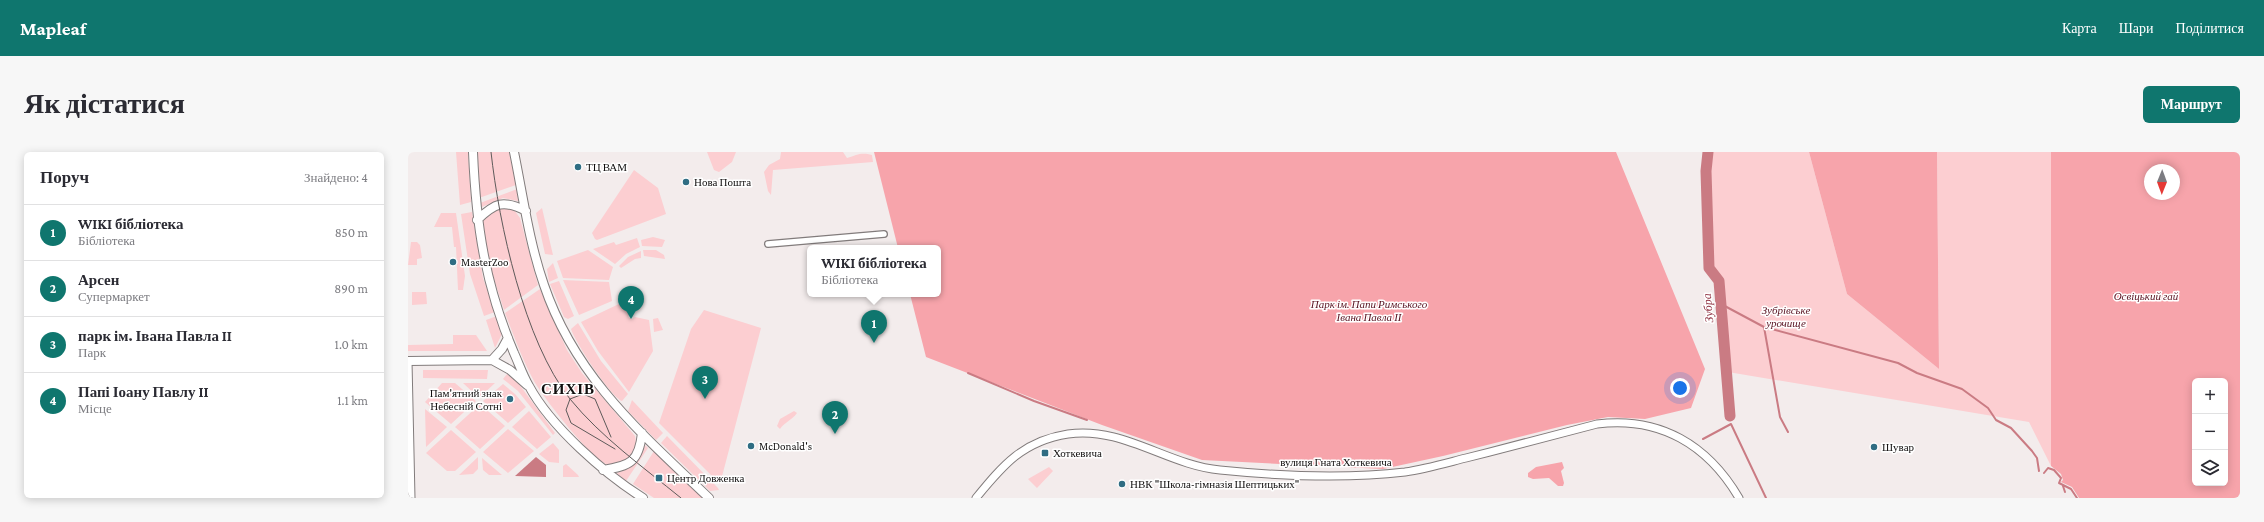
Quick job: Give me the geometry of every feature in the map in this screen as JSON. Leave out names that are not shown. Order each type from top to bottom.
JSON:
[{"type":"main road","points":[[473,152],[477,220],[487,269],[508,338],[529,386],[544,408],[603,470],[643,498]]},
{"type":"main road","points":[[514,152],[526,211],[544,285],[568,340],[600,387],[642,433],[709,498]]},
{"type":"main road","points":[[477,220],[499,204],[514,205],[526,211]]},
{"type":"main road","points":[[492,360],[502,349],[508,338]]},
{"type":"main road","points":[[408,361],[492,360],[510,370],[529,386]]},
{"type":"main road","points":[[603,470],[624,466],[631,462],[638,454],[642,433]]},
{"type":"street","points":[[768,244],[884,234]]},
{"type":"street","points":[[408,361],[411,498]]},
{"type":"street","name":"вулиця Гната Хоткевича","points":[[976,498],[1002,466],[1016,453],[1045,440],[1066,434],[1087,432],[1117,437],[1204,468],[1311,474],[1372,475],[1407,471],[1597,424],[1613,422],[1663,429],[1692,445],[1718,466],[1739,498]]},
{"type":"green space","points":[[456,152],[468,152],[471,202],[460,205]]},
{"type":"green space","points":[[478,152],[509,152],[516,185],[479,198]]},
{"type":"green space","points":[[707,152],[736,152],[732,162],[719,172],[714,170]]},
{"type":"green space","points":[[781,152],[843,152],[847,158],[859,154],[865,154],[872,155],[873,162],[773,170],[771,195],[768,191],[764,172],[769,165],[780,159]]},
{"type":"green space","name":"Парк ім. Папи Римського Івана Павла ІІ","points":[[874,152],[1616,152],[1705,369],[1691,408],[1645,419],[1608,417],[1567,425],[1443,456],[1383,469],[1202,460],[1102,425],[926,357],[911,297],[941,297],[941,245],[897,245]]},
{"type":"green space","name":"Зубрівське урочище","points":[[1708,152],[1809,152],[1847,294],[1939,369],[1937,152],[2051,152],[2051,466],[2029,422],[1728,372],[1719,281],[1709,268],[1706,171]]},
{"type":"green space","points":[[1809,152],[1937,152],[1939,369],[1847,294]]},
{"type":"green space","name":"Освіцький гай","points":[[2051,152],[2240,152],[2240,498],[2079,498],[2072,487],[2061,482],[2063,480],[2061,474],[2051,466]]},
{"type":"green space","points":[[634,170],[658,188],[666,214],[597,240],[595,239],[592,233]]},
{"type":"green space","points":[[517,189],[518,201],[503,198],[482,207],[480,203]]},
{"type":"green space","points":[[505,207],[515,211],[520,218],[538,285],[504,310],[488,261],[480,223],[493,210]]},
{"type":"green space","points":[[542,208],[553,255],[545,254],[536,213]]},
{"type":"green space","points":[[472,212],[483,278],[495,312],[484,316],[470,274],[461,214]]},
{"type":"green space","points":[[441,213],[456,213],[465,276],[463,290],[458,290],[456,247],[454,247],[452,227],[434,227]]},
{"type":"green space","points":[[653,237],[665,240],[662,247],[642,246],[641,240]]},
{"type":"green space","points":[[637,238],[640,247],[626,254],[615,264],[593,249],[614,242],[616,245]]},
{"type":"green space","points":[[411,242],[417,242],[420,245],[422,258],[417,259],[417,265],[408,265]]},
{"type":"green space","points":[[588,250],[613,267],[609,280],[563,278],[557,261]]},
{"type":"green space","points":[[643,250],[656,250],[664,255],[665,259],[644,256]]},
{"type":"green space","points":[[641,251],[641,258],[635,259],[621,268],[619,266],[628,257]]},
{"type":"green space","points":[[553,263],[558,278],[549,282],[547,269]]},
{"type":"green space","points":[[563,280],[609,282],[612,301],[579,315]]},
{"type":"green space","points":[[559,281],[574,316],[568,319],[564,317],[550,284]]},
{"type":"green space","points":[[540,289],[567,350],[582,373],[635,436],[636,445],[633,453],[629,458],[622,462],[609,465],[592,453],[569,428],[534,381],[518,347],[505,313]]},
{"type":"green space","points":[[412,292],[426,292],[427,304],[412,305]]},
{"type":"green space","points":[[621,303],[630,313],[628,317],[632,319],[635,317],[649,320],[653,351],[629,392],[598,351],[581,322]]},
{"type":"green space","points":[[704,310],[761,328],[720,484],[659,423],[691,329]]},
{"type":"green space","points":[[497,316],[502,334],[495,348],[486,320]]},
{"type":"green space","points":[[658,318],[663,330],[654,332],[653,319]]},
{"type":"green space","points":[[578,323],[601,361],[628,394],[622,401],[602,380],[579,345],[571,329]]},
{"type":"green space","points":[[453,335],[476,335],[487,351],[408,351],[408,345],[453,344]]},
{"type":"green space","points":[[423,370],[488,370],[487,379],[423,378]]},
{"type":"green space","points":[[507,374],[519,384],[555,433],[553,435],[518,391],[503,379]]},
{"type":"green space","points":[[442,383],[455,383],[476,401],[451,424],[425,402]]},
{"type":"green space","points":[[463,383],[495,383],[479,398]]},
{"type":"green space","points":[[503,384],[515,394],[526,407],[508,423],[483,401]]},
{"type":"green space","points":[[632,400],[663,433],[656,440],[628,411]]},
{"type":"green space","points":[[480,404],[505,426],[480,449],[455,427]]},
{"type":"green space","points":[[425,409],[447,427],[426,447]]},
{"type":"green space","points":[[529,411],[551,437],[537,449],[512,427]]},
{"type":"green space","points":[[794,411],[797,413],[780,429],[777,426],[780,419]]},
{"type":"green space","points":[[508,429],[534,451],[508,473],[483,452]]},
{"type":"green space","points":[[451,430],[476,452],[455,471],[447,471],[426,453]]},
{"type":"green space","points":[[667,436],[719,490],[710,491],[661,443]]},
{"type":"green space","points":[[553,443],[559,450],[559,463],[549,462],[539,454]]},
{"type":"green space","points":[[645,445],[648,448],[626,481],[616,474],[637,461]]},
{"type":"green space","points":[[654,451],[703,498],[654,498],[633,484]]},
{"type":"green space","points":[[478,457],[478,469],[473,474],[459,475]]},
{"type":"green space","points":[[482,458],[502,475],[489,475],[483,470]]},
{"type":"green space","points":[[1562,462],[1564,468],[1561,471],[1564,483],[1563,486],[1558,486],[1549,478],[1533,479],[1528,477],[1528,473],[1536,467]]},
{"type":"green space","points":[[566,464],[579,477],[563,477],[563,466]]},
{"type":"green space","points":[[1049,467],[1053,471],[1037,488],[1028,479]]},
{"type":"shaded area","points":[[536,457],[546,465],[546,477],[515,476]]},
{"type":"waterway","name":"Зубра","points":[[1708,152],[1706,171],[1709,268],[1719,281],[1730,416]]},
{"type":"waterway","points":[[1721,304],[1764,327],[1898,363],[1917,373],[1962,389],[1988,408],[1996,420],[2011,428],[2037,458],[2039,471]]},
{"type":"waterway","points":[[1764,327],[1780,417],[1788,432]]},
{"type":"waterway","points":[[968,373],[1034,401],[1087,420]]},
{"type":"waterway","name":"Зубра","points":[[1703,439],[1731,424],[1766,498]]},
{"type":"waterway","points":[[2044,473],[2048,468],[2054,470],[2061,478],[2059,483],[2071,489],[2077,498]]},
{"type":"waterway","points":[[2063,486],[2065,492]]},
{"type":"tram line","points":[[491,152],[500,213],[516,281],[539,346],[554,375],[570,399],[595,426],[681,498]]},
{"type":"tram line","points":[[611,437],[595,399],[583,394],[570,399],[566,410],[571,423],[615,449]]},
{"type":"place","name":"ТЦ ВАМ","points":[[578,167]]},
{"type":"place","name":"Нова Пошта","points":[[686,182]]},
{"type":"place","name":"MasterZoo","points":[[453,262]]},
{"type":"place","name":"Папі Іоану Павлу II","points":[[631,319]]},
{"type":"place","name":"WIKI бібліотека","points":[[874,343]]},
{"type":"place","name":"Пам'ятний знак Небесній Сотні","points":[[510,399]]},
{"type":"place","name":"парк ім. Івана Павла II","points":[[705,399]]},
{"type":"place","name":"Арсен","points":[[835,434]]},
{"type":"place","name":"McDonald's","points":[[751,446]]},
{"type":"place","name":"Шувар","points":[[1874,447]]},
{"type":"place","name":"Хоткевича","points":[[1045,453]]},
{"type":"place","name":"Центр Довженка","points":[[659,478]]},
{"type":"place","name":"НВК \"Школа-гімназія Шептицьких\"","points":[[1122,484]]},
{"type":"district","name":"СИХІВ","points":[[568,389]]}]
